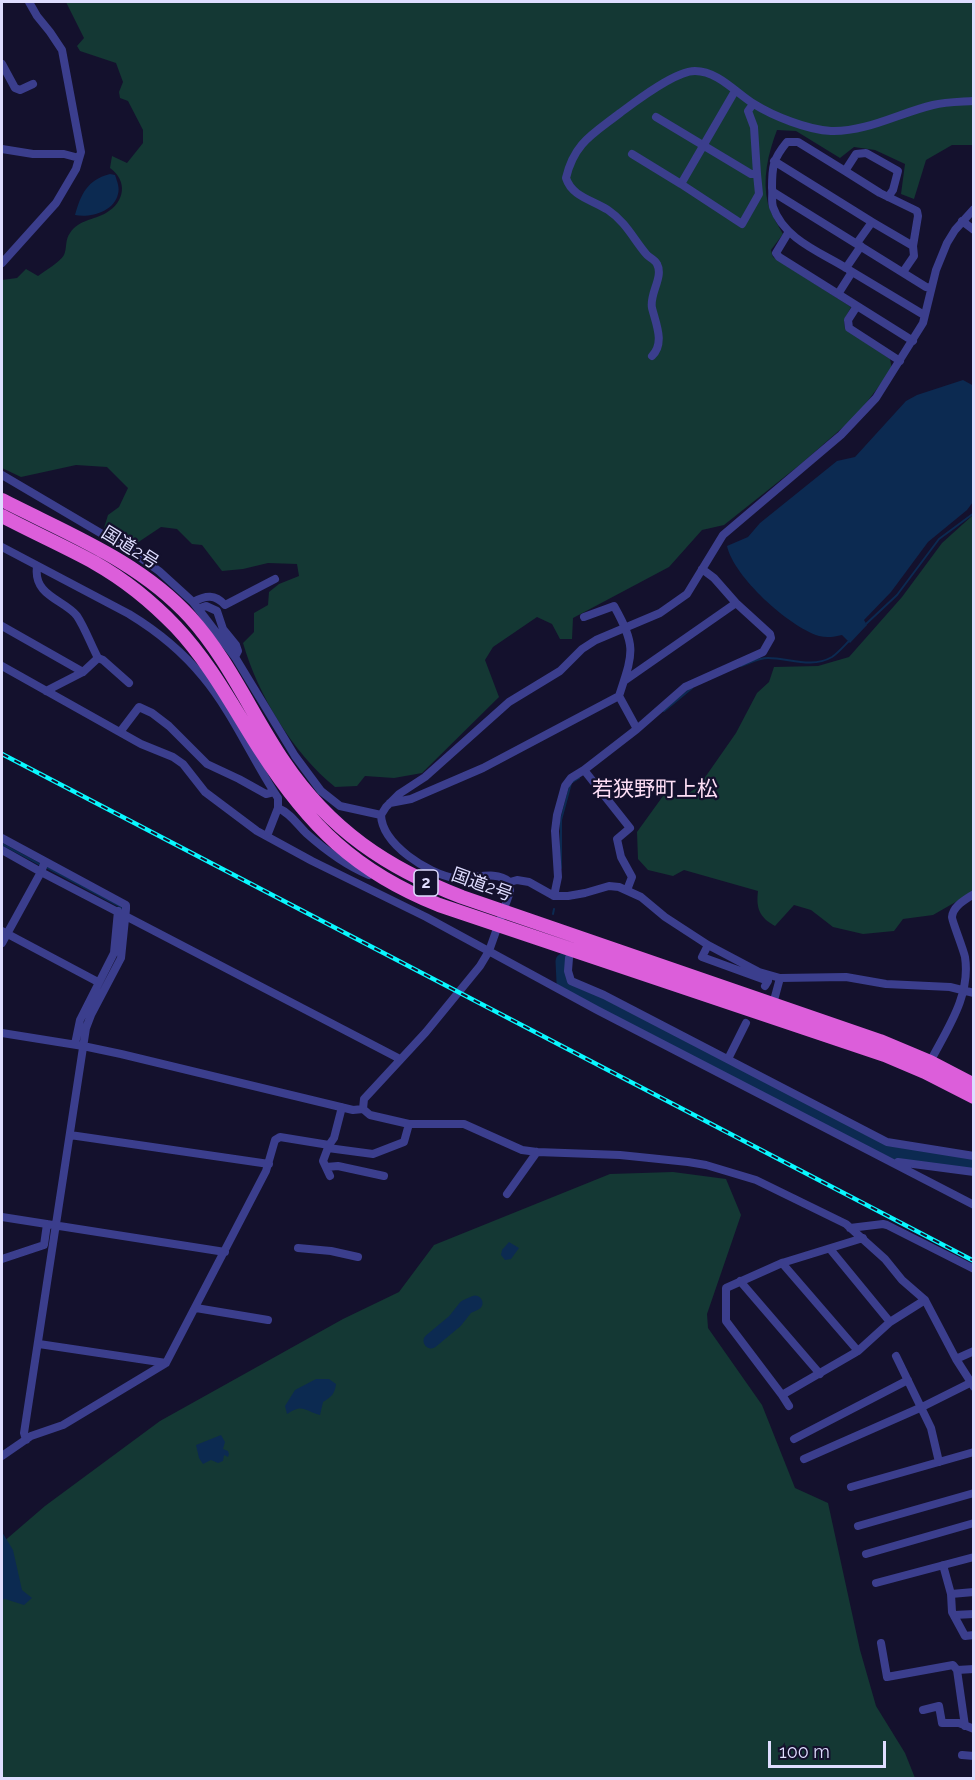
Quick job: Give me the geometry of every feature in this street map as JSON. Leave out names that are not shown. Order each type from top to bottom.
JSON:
[{"type":"highway","name":"国道2号","points":[[2,500],[123,562],[162,590],[191,618],[229,671],[284,761],[309,795],[357,842],[386,861],[428,884],[503,912],[880,1041],[930,1062],[974,1085]]},
{"type":"highway","name":"国道2号","points":[[2,516],[95,563],[128,584],[160,611],[193,646],[219,682],[275,773],[309,818],[348,854],[381,878],[418,897],[498,926],[885,1055],[974,1097]]},
{"type":"street","points":[[2,263],[56,203],[76,169],[81,146],[62,50],[29,2]]},
{"type":"street","points":[[2,64],[15,88],[20,90],[33,84]]},
{"type":"street","points":[[652,356],[657,351],[659,340],[651,302],[658,279],[657,262],[648,256],[632,232],[610,211],[572,190],[566,178],[574,153],[593,134],[626,108],[683,73],[695,71],[708,73],[720,79],[753,104],[775,115],[814,128],[843,131],[861,128],[932,105],[974,101]]},
{"type":"street","points":[[681,184],[735,91]]},
{"type":"street","points":[[632,154],[742,224],[759,194],[754,127],[748,111],[753,104]]},
{"type":"street","points":[[657,117],[702,147],[751,174],[757,174]]},
{"type":"street","points":[[903,272],[914,256],[913,246],[918,216],[916,211],[888,197],[798,142],[787,142],[777,154],[772,167],[772,205],[781,224],[789,233],[924,315]]},
{"type":"street","points":[[2,149],[33,154],[64,153],[79,158]]},
{"type":"street","points":[[845,171],[856,153],[866,153],[898,171],[893,190],[888,197]]},
{"type":"street","points":[[774,161],[913,246]]},
{"type":"street","points":[[773,192],[931,288]]},
{"type":"street","points":[[969,992],[950,987],[876,983],[834,976],[780,978],[759,972],[708,945],[665,917],[641,897],[627,890],[609,886],[585,893],[555,896],[523,880],[510,882],[498,875],[454,878],[438,873],[411,858],[386,833],[381,815],[399,794],[425,777],[509,702],[560,671],[589,645],[660,613],[687,594],[723,535],[860,416],[876,398],[923,323],[942,252],[962,221],[974,209]]},
{"type":"street","points":[[962,221],[974,230]]},
{"type":"street","points":[[838,294],[859,244],[872,222]]},
{"type":"street","points":[[789,233],[776,253],[779,257],[913,341]]},
{"type":"street","points":[[857,306],[848,320],[849,328],[900,361]]},
{"type":"street","points":[[2,475],[131,551],[159,571],[197,605],[235,657],[295,756],[321,791],[340,806],[381,815]]},
{"type":"street","points":[[2,547],[36,567],[129,614],[175,642],[215,694],[278,798],[278,808],[267,836]]},
{"type":"street","points":[[36,567],[39,582],[48,594],[76,614],[98,658],[129,684]]},
{"type":"street","points":[[555,896],[558,877],[555,831],[557,815],[565,786],[571,778],[586,772],[685,687],[763,652],[771,638],[770,634],[736,603],[714,578],[702,569]]},
{"type":"street","points":[[197,605],[206,596],[213,596],[225,605],[275,579]]},
{"type":"street","points":[[624,681],[736,603]]},
{"type":"street","points":[[197,605],[217,611],[223,629],[236,645],[238,651],[235,657]]},
{"type":"street","points":[[390,803],[411,799],[483,768],[619,696],[632,655],[626,627],[614,606],[584,617]]},
{"type":"street","points":[[2,626],[83,672]]},
{"type":"street","points":[[46,692],[83,672],[98,658]]},
{"type":"street","points":[[2,666],[141,744],[174,757],[183,764],[205,792],[257,831],[896,1162],[974,1205]]},
{"type":"street","points":[[619,696],[636,729]]},
{"type":"street","points":[[120,732],[139,707],[152,713],[169,726],[207,764],[239,778],[266,794],[274,792]]},
{"type":"street","points":[[586,772],[630,828],[617,839],[621,857],[632,878],[627,890]]},
{"type":"street","points":[[278,808],[285,811],[319,844],[346,863],[381,878]]},
{"type":"street","points":[[2,838],[126,905],[114,953],[80,1020],[70,1135],[52,1225],[39,1344],[24,1433],[26,1440]]},
{"type":"street","points":[[2,850],[43,868],[122,914],[400,1059]]},
{"type":"street","points":[[2,943],[4,932],[43,868]]},
{"type":"street","points":[[510,882],[510,892],[503,912],[489,951],[480,966],[454,1000],[364,1099],[363,1109],[370,1115],[409,1124],[464,1124],[507,1144],[537,1152],[620,1155],[706,1165],[756,1180],[836,1218],[863,1238],[925,1300],[956,1359],[973,1384],[804,1459]]},
{"type":"street","points":[[930,1062],[969,992],[965,961],[952,916],[955,907],[974,894]]},
{"type":"street","points":[[79,1045],[91,1015],[122,958],[122,914]]},
{"type":"street","points":[[4,932],[98,982]]},
{"type":"street","points":[[708,945],[702,957],[768,981],[765,986]]},
{"type":"street","points":[[569,958],[568,971],[571,981],[604,995],[887,1142],[974,1156]]},
{"type":"street","points":[[773,1004],[780,978]]},
{"type":"street","points":[[597,1009],[604,995]]},
{"type":"street","points":[[728,1059],[746,1023]]},
{"type":"street","points":[[2,1033],[79,1045],[353,1110],[363,1109]]},
{"type":"street","points":[[342,1107],[334,1138],[323,1161],[328,1172],[338,1166],[384,1176]]},
{"type":"street","points":[[2,1456],[31,1436],[63,1425],[166,1363],[269,1164],[273,1143],[277,1137],[373,1154],[404,1142],[409,1124]]},
{"type":"street","points":[[70,1135],[269,1164]]},
{"type":"street","points":[[896,1162],[903,1145]]},
{"type":"street","points":[[507,1194],[537,1152]]},
{"type":"street","points":[[896,1162],[974,1172]]},
{"type":"street","points":[[2,1217],[225,1252]]},
{"type":"street","points":[[2,1259],[44,1245],[52,1225]]},
{"type":"street","points":[[850,1228],[887,1225],[974,1269]]},
{"type":"street","points":[[789,1407],[726,1321],[726,1288],[782,1263],[863,1238]]},
{"type":"street","points":[[298,1248],[331,1251],[358,1257]]},
{"type":"street","points":[[830,1249],[890,1322]]},
{"type":"street","points":[[782,1263],[858,1351]]},
{"type":"street","points":[[740,1281],[820,1374]]},
{"type":"street","points":[[782,1395],[858,1351],[890,1322],[925,1300]]},
{"type":"street","points":[[196,1308],[268,1320]]},
{"type":"street","points":[[39,1344],[166,1363]]},
{"type":"street","points":[[956,1359],[974,1351]]},
{"type":"street","points":[[896,1356],[931,1428],[939,1462]]},
{"type":"street","points":[[794,1439],[908,1380]]},
{"type":"street","points":[[851,1486],[974,1452]]},
{"type":"street","points":[[858,1526],[974,1493]]},
{"type":"street","points":[[866,1554],[974,1523]]},
{"type":"street","points":[[876,1582],[974,1557]]},
{"type":"street","points":[[943,1565],[954,1616],[965,1636],[974,1635]]},
{"type":"street","points":[[951,1594],[974,1592]]},
{"type":"street","points":[[954,1616],[974,1614]]},
{"type":"street","points":[[881,1643],[887,1677],[953,1665],[957,1670],[969,1728]]},
{"type":"street","points":[[957,1670],[974,1669]]},
{"type":"street","points":[[923,1710],[939,1707],[942,1723],[958,1723],[969,1728]]},
{"type":"street","points":[[962,1755],[974,1756]]},
{"type":"green space","points":[[66,2],[973,2],[973,145],[952,145],[926,160],[914,199],[901,194],[905,164],[875,150],[854,147],[840,158],[796,131],[777,130],[766,176],[768,204],[783,234],[771,250],[773,257],[851,307],[844,320],[845,329],[890,359],[892,369],[857,415],[802,463],[724,525],[702,530],[669,567],[573,618],[572,639],[560,639],[552,624],[537,617],[493,647],[485,660],[499,697],[422,773],[394,778],[365,776],[357,786],[335,787],[305,757],[279,722],[258,683],[243,643],[254,632],[254,613],[268,605],[269,592],[279,584],[299,576],[297,564],[268,563],[222,571],[202,545],[192,544],[177,529],[161,527],[134,545],[104,528],[108,515],[119,507],[128,488],[107,467],[76,465],[21,477],[2,468],[2,280],[17,278],[26,269],[38,276],[59,261],[66,250],[68,235],[73,229],[106,213],[117,203],[122,185],[116,173],[110,168],[112,156],[127,163],[143,143],[143,130],[128,101],[120,98],[119,92],[123,82],[116,63],[80,51],[77,46],[84,38]]},
{"type":"green space","points":[[973,515],[973,892],[933,915],[903,919],[894,931],[863,934],[833,927],[811,910],[794,905],[775,926],[760,912],[758,891],[684,870],[673,876],[648,870],[638,859],[637,832],[663,796],[686,795],[699,786],[736,733],[757,693],[769,682],[774,667],[818,666],[849,657],[902,597],[942,543]]},
{"type":"green space","points":[[673,1172],[726,1179],[741,1215],[707,1314],[708,1328],[762,1405],[795,1488],[828,1503],[860,1650],[876,1706],[905,1753],[915,1778],[2,1778],[2,1543],[45,1506],[160,1421],[343,1319],[399,1292],[434,1245],[610,1174]]},
{"type":"water","points":[[110,174],[115,175],[119,189],[112,205],[101,212],[87,216],[75,215],[90,184]]},
{"type":"water","points":[[963,380],[974,386],[973,502],[967,510],[928,542],[891,592],[864,620],[867,625],[850,643],[842,635],[822,637],[806,631],[764,599],[740,572],[727,546],[748,537],[760,523],[837,461],[855,457],[906,401],[917,395]]},
{"type":"water","points":[[509,1242],[519,1248],[511,1259],[505,1260],[501,1255],[502,1250]]},
{"type":"water","points":[[316,1379],[329,1379],[336,1384],[332,1395],[323,1402],[320,1415],[301,1408],[287,1414],[285,1406],[295,1390]]},
{"type":"water","points":[[221,1435],[225,1442],[223,1449],[228,1451],[228,1457],[224,1455],[223,1461],[218,1463],[211,1460],[203,1464],[196,1445]]},
{"type":"water","points":[[2,1532],[13,1550],[22,1590],[32,1598],[24,1605],[2,1600]]},
{"type":"waterway","points":[[866,624],[897,595],[939,539],[974,513]]},
{"type":"waterway","points":[[741,666],[764,658],[816,662],[834,655],[849,641]]},
{"type":"waterway","points":[[664,711],[692,688]]},
{"type":"waterway","points":[[561,868],[561,820],[571,783],[579,778]]},
{"type":"waterway","points":[[2,844],[41,865]]},
{"type":"waterway","points":[[46,867],[121,909]]},
{"type":"waterway","points":[[553,914],[554,909]]},
{"type":"waterway","points":[[563,961],[564,982],[894,1153],[974,1164]]},
{"type":"waterway","points":[[431,1341],[455,1321],[466,1307],[475,1303]]},
{"type":"railway","points":[[2,754],[974,1261]]},
{"type":"district","name":"若狭野町上松","points":[[655,790]]}]
